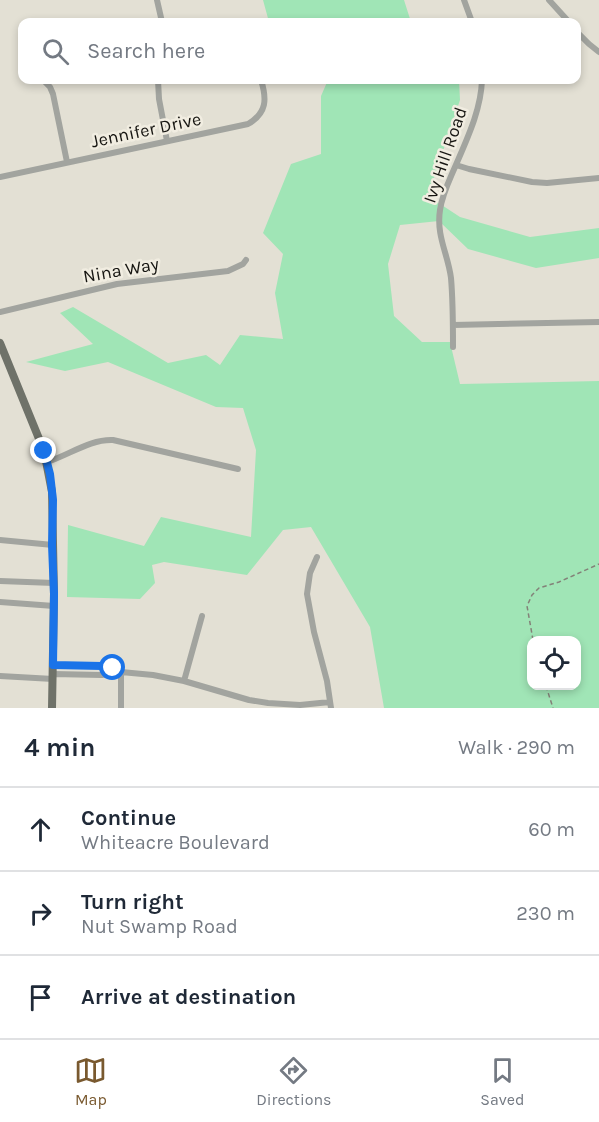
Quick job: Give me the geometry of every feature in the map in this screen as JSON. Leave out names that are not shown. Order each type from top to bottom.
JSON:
[{"type":"main road","points":[[0,343],[47,462],[53,500],[52,708]]},
{"type":"street","points":[[157,0],[161,18]]},
{"type":"street","points":[[466,0],[471,18]]},
{"type":"street","points":[[549,0],[565,18]]},
{"type":"street","points":[[581,36],[599,52]]},
{"type":"street","points":[[47,84],[53,94],[67,162]]},
{"type":"street","points":[[158,84],[167,141]]},
{"type":"street","name":"Jennifer Drive","points":[[0,177],[243,126],[254,120],[261,112],[266,98],[262,84]]},
{"type":"street","name":"Ivy Hill Road","points":[[453,347],[451,277],[441,240],[439,220],[445,190],[475,116],[482,84]]},
{"type":"street","points":[[456,165],[532,182],[546,183],[599,178]]},
{"type":"street","name":"Nina Way","points":[[0,312],[117,284],[228,271],[243,264],[246,260]]},
{"type":"street","points":[[453,325],[599,322]]},
{"type":"street","points":[[47,462],[97,441],[113,440],[238,469]]},
{"type":"street","points":[[0,540],[52,545]]},
{"type":"street","points":[[0,676],[53,673],[112,675],[121,672],[184,681],[249,700],[268,703],[331,705],[307,594],[309,573],[316,557]]},
{"type":"street","points":[[0,581],[54,583]]},
{"type":"street","points":[[0,602],[54,606]]},
{"type":"street","points":[[184,681],[202,616]]},
{"type":"street","points":[[121,672],[121,708]]},
{"type":"path","points":[[532,636],[527,606],[532,595],[539,588],[560,582],[599,564]]},
{"type":"path","points":[[547,690],[553,708]]},
{"type":"green space","points":[[263,0],[404,0],[410,18],[268,18]]},
{"type":"green space","points":[[326,84],[459,84],[460,100],[428,196],[460,217],[530,237],[599,228],[599,258],[536,268],[468,249],[439,221],[400,225],[388,264],[394,316],[422,342],[450,342],[460,384],[599,381],[599,708],[384,708],[370,627],[311,527],[283,530],[247,575],[164,562],[152,565],[155,583],[140,599],[67,597],[68,525],[144,546],[161,517],[251,537],[256,450],[243,408],[216,407],[108,362],[65,371],[26,362],[93,344],[60,313],[73,307],[168,363],[206,355],[220,365],[240,335],[283,339],[275,293],[283,254],[263,233],[291,164],[321,154],[321,96]]},
{"type":"route","points":[[44,451],[53,500],[53,665],[113,668]]}]
